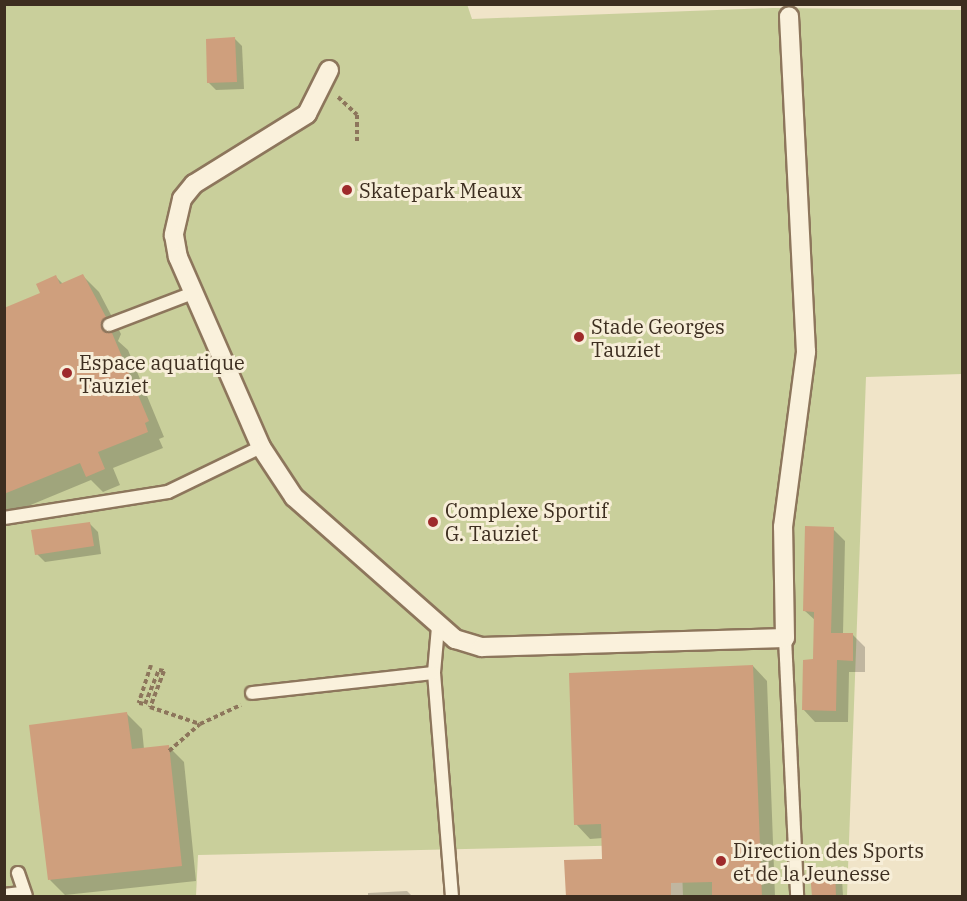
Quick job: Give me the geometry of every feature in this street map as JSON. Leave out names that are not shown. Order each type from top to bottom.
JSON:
[{"type":"street","points":[[329,70],[321,90],[299,120],[203,178],[182,199],[174,235],[193,293],[261,447],[294,498],[438,627],[482,647],[784,638],[783,527],[806,352],[789,16]]},
{"type":"lane","points":[[109,325],[193,293]]},
{"type":"lane","points":[[4,518],[168,492],[261,447]]},
{"type":"lane","points":[[438,627],[434,673],[452,897]]},
{"type":"lane","points":[[784,638],[797,897]]},
{"type":"lane","points":[[252,693],[434,673]]},
{"type":"lane","points":[[4,895],[24,895],[18,873]]},
{"type":"path","points":[[321,90],[347,102],[357,115],[357,141]]},
{"type":"path","points":[[151,665],[139,703],[145,704],[159,670],[164,671],[150,707],[200,724]]},
{"type":"path","points":[[170,751],[200,724],[243,704],[252,693]]},
{"type":"green space","name":"Complexe Sportif G. Tauziet","points":[[467,4],[472,19],[773,8],[962,10],[962,374],[866,377],[847,896],[683,896],[681,844],[198,855],[196,896],[5,896],[5,5]]},
{"type":"building","points":[[235,37],[237,82],[207,83],[206,39]]},
{"type":"building","name":"Espace aquatique Tauziet","points":[[83,274],[106,317],[102,328],[112,333],[149,421],[145,423],[148,432],[98,452],[105,469],[86,477],[80,463],[4,494],[4,308],[40,293],[36,284],[56,275],[60,284]]},
{"type":"building","points":[[90,522],[94,546],[35,555],[31,530]]},
{"type":"building","points":[[805,526],[834,527],[831,633],[853,633],[853,661],[837,660],[836,711],[802,710],[803,660],[813,659],[814,612],[803,611]]},
{"type":"building","points":[[753,665],[762,897],[712,897],[712,882],[671,883],[671,897],[566,897],[564,860],[602,859],[601,824],[574,825],[569,673]]},
{"type":"building","points":[[127,712],[132,749],[169,745],[182,866],[48,880],[29,725]]},
{"type":"building","points":[[835,869],[836,897],[812,897],[810,871]]},
{"type":"place","name":"Skatepark Meaux","points":[[347,190]]},
{"type":"place","name":"Stade Georges Tauziet","points":[[579,337]]},
{"type":"place","name":"Espace aquatique Tauziet","points":[[67,373]]},
{"type":"place","name":"Complexe Sportif G. Tauziet","points":[[433,522]]},
{"type":"place","name":"Direction des Sports et de la Jeunesse","points":[[721,861]]}]
